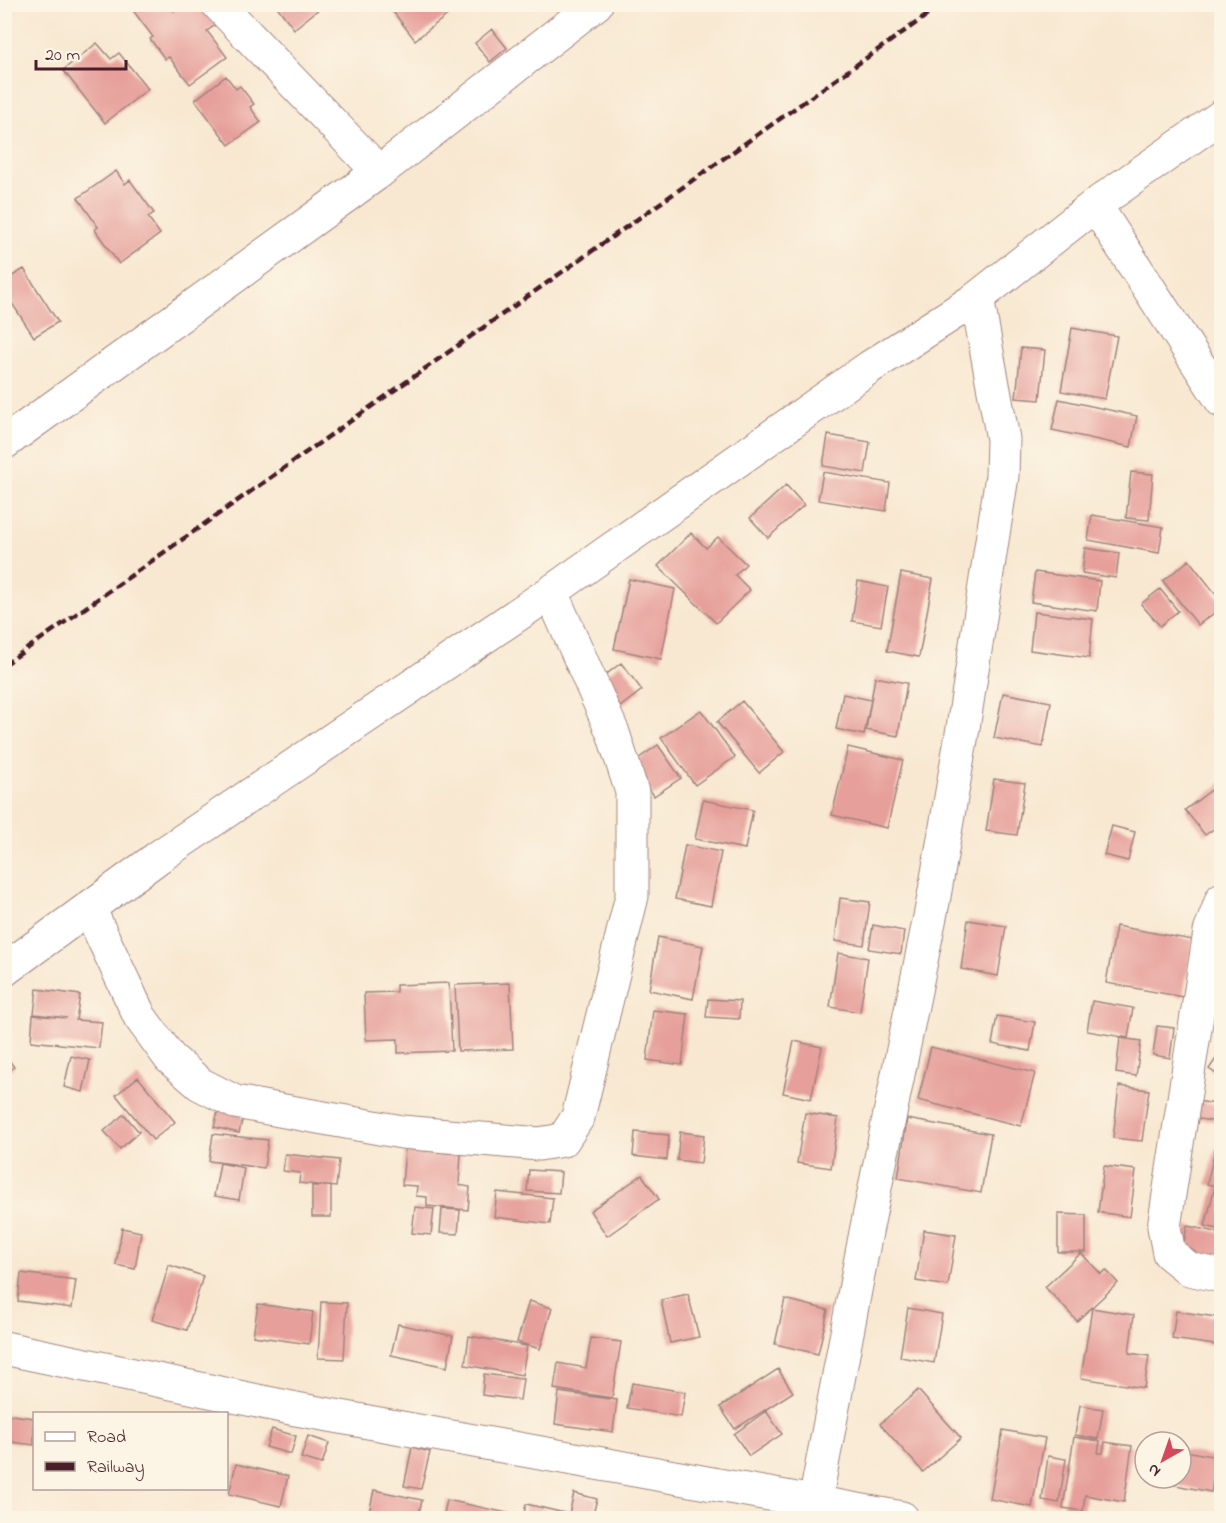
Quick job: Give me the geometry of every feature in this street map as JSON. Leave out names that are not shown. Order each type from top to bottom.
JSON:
[{"type":"street","points":[[218,4],[379,172]]},
{"type":"street","points":[[4,443],[379,172],[596,4]]},
{"type":"street","points":[[4,970],[160,856],[551,592],[870,367],[977,298],[1095,205],[1221,116]]},
{"type":"street","points":[[1095,205],[1221,401]]},
{"type":"street","points":[[813,1511],[933,902],[1002,476],[1004,439],[977,298]]},
{"type":"street","points":[[89,908],[140,1017],[170,1058],[200,1084],[235,1102],[402,1132],[538,1144],[563,1140],[578,1117],[632,896],[632,792],[613,733],[551,592]]},
{"type":"street","points":[[1221,899],[1210,932],[1164,1227],[1169,1253],[1189,1269],[1221,1276]]},
{"type":"street","points":[[4,1348],[296,1409],[813,1511],[902,1518]]},
{"type":"building","points":[[138,4],[170,4],[174,11],[183,4],[204,4],[218,23],[207,31],[227,57],[190,84],[169,57],[165,59],[150,39],[153,37],[132,9]]},
{"type":"building","points":[[275,4],[325,4],[294,29]]},
{"type":"building","points":[[387,4],[444,4],[450,13],[415,40]]},
{"type":"building","points":[[492,29],[507,48],[490,62],[475,43]]},
{"type":"building","points":[[97,43],[111,59],[119,53],[148,89],[105,123],[63,70]]},
{"type":"building","points":[[226,76],[236,89],[240,86],[254,104],[250,107],[261,122],[229,145],[195,100]]},
{"type":"building","points":[[116,171],[125,184],[130,180],[154,213],[148,217],[160,234],[119,264],[95,230],[98,227],[78,198]]},
{"type":"building","points":[[24,269],[58,322],[34,337],[4,291],[4,281]]},
{"type":"building","points":[[1072,328],[1117,336],[1105,399],[1061,391]]},
{"type":"building","points":[[1021,348],[1045,350],[1040,400],[1016,398]]},
{"type":"building","points":[[1059,399],[1137,416],[1131,447],[1052,430]]},
{"type":"building","points":[[828,435],[870,442],[865,473],[823,466]]},
{"type":"building","points":[[823,472],[890,483],[886,511],[818,500]]},
{"type":"building","points":[[1131,472],[1153,474],[1149,520],[1126,518]]},
{"type":"building","points":[[786,485],[804,505],[768,538],[750,518]]},
{"type":"building","points":[[1092,515],[1163,527],[1159,553],[1088,540]]},
{"type":"building","points":[[691,533],[706,548],[718,537],[746,564],[735,575],[750,590],[716,623],[658,566]]},
{"type":"building","points":[[1085,548],[1119,553],[1116,578],[1082,573]]},
{"type":"building","points":[[1189,560],[1222,602],[1222,607],[1198,625],[1163,581]]},
{"type":"building","points":[[1035,572],[1100,581],[1097,611],[1031,602]]},
{"type":"building","points":[[901,573],[933,579],[919,657],[887,651]]},
{"type":"building","points":[[629,579],[675,589],[661,659],[614,649]]},
{"type":"building","points":[[858,581],[888,587],[881,626],[852,621]]},
{"type":"building","points":[[1160,589],[1178,611],[1160,626],[1141,604]]},
{"type":"building","points":[[1034,612],[1093,619],[1089,658],[1030,650]]},
{"type":"building","points":[[621,663],[642,690],[620,707],[599,680]]},
{"type":"building","points":[[875,677],[907,683],[898,736],[866,730]]},
{"type":"building","points":[[1003,693],[1051,702],[1043,747],[994,738]]},
{"type":"building","points":[[843,694],[871,700],[864,735],[836,729]]},
{"type":"building","points":[[742,701],[784,752],[759,773],[717,722]]},
{"type":"building","points":[[701,710],[735,757],[695,785],[661,738]]},
{"type":"building","points":[[658,745],[681,778],[654,796],[632,763]]},
{"type":"building","points":[[848,747],[903,760],[887,828],[832,815]]},
{"type":"building","points":[[994,779],[1025,783],[1017,835],[986,831]]},
{"type":"building","points":[[1222,782],[1222,823],[1205,835],[1185,810]]},
{"type":"building","points":[[703,800],[753,810],[745,849],[695,839]]},
{"type":"building","points":[[1112,826],[1135,832],[1128,861],[1104,855]]},
{"type":"building","points":[[685,845],[721,852],[711,906],[675,899]]},
{"type":"building","points":[[840,898],[870,902],[864,945],[835,941]]},
{"type":"building","points":[[968,920],[1006,926],[998,976],[961,969]]},
{"type":"building","points":[[873,925],[904,931],[901,954],[869,949]]},
{"type":"building","points":[[1116,926],[1193,940],[1183,997],[1106,983]]},
{"type":"building","points":[[658,937],[703,946],[693,999],[649,990]]},
{"type":"building","points":[[838,953],[868,958],[860,1012],[830,1007]]},
{"type":"building","points":[[449,983],[452,1051],[398,1053],[398,1039],[366,1040],[364,993],[396,992],[396,985]]},
{"type":"building","points":[[510,983],[513,1049],[458,1051],[455,985]]},
{"type":"building","points":[[37,989],[80,995],[76,1020],[102,1022],[99,1048],[31,1041],[33,1015],[67,1018],[34,1014]]},
{"type":"building","points":[[708,999],[740,1001],[739,1019],[706,1017]]},
{"type":"building","points":[[1092,1001],[1133,1008],[1128,1038],[1087,1031]]},
{"type":"building","points":[[653,1010],[688,1014],[682,1065],[647,1060]]},
{"type":"building","points":[[997,1016],[1035,1022],[1030,1051],[992,1044]]},
{"type":"building","points":[[1157,1026],[1174,1028],[1170,1058],[1153,1055]]},
{"type":"building","points":[[1120,1038],[1141,1041],[1136,1076],[1116,1073]]},
{"type":"building","points":[[794,1041],[822,1047],[811,1099],[783,1093]]},
{"type":"building","points":[[931,1047],[1035,1073],[1021,1126],[918,1100]]},
{"type":"building","points":[[1222,1050],[1222,1078],[1209,1069]]},
{"type":"building","points":[[4,1053],[14,1067],[4,1074]]},
{"type":"building","points":[[71,1056],[90,1060],[83,1092],[64,1087]]},
{"type":"building","points":[[138,1077],[175,1122],[153,1140],[116,1095]]},
{"type":"building","points":[[1119,1086],[1149,1090],[1142,1141],[1113,1138]]},
{"type":"building","points":[[1197,1101],[1222,1105],[1222,1123],[1194,1118]]},
{"type":"building","points":[[219,1107],[244,1113],[239,1133],[214,1127]]},
{"type":"building","points":[[805,1113],[838,1118],[831,1168],[797,1163]]},
{"type":"building","points":[[124,1114],[139,1132],[120,1149],[104,1131]]},
{"type":"building","points":[[907,1119],[991,1134],[981,1193],[898,1178]]},
{"type":"building","points":[[635,1132],[669,1135],[667,1160],[633,1156]]},
{"type":"building","points":[[680,1132],[704,1135],[701,1163],[677,1160]]},
{"type":"building","points":[[213,1134],[268,1140],[264,1168],[209,1161]]},
{"type":"building","points":[[405,1149],[461,1154],[459,1185],[470,1187],[468,1210],[427,1206],[427,1197],[416,1196],[417,1186],[402,1185]]},
{"type":"building","points":[[1215,1149],[1222,1151],[1222,1230],[1205,1226],[1215,1186],[1207,1184]]},
{"type":"building","points":[[285,1154],[339,1160],[336,1187],[299,1183],[300,1173],[283,1171]]},
{"type":"building","points":[[220,1163],[244,1168],[239,1200],[214,1196]]},
{"type":"building","points":[[1104,1166],[1136,1170],[1130,1217],[1098,1212]]},
{"type":"building","points":[[529,1170],[561,1172],[559,1193],[527,1191]]},
{"type":"building","points":[[642,1175],[659,1199],[607,1236],[590,1211]]},
{"type":"building","points":[[312,1186],[331,1186],[331,1217],[312,1217]]},
{"type":"building","points":[[497,1192],[553,1198],[550,1224],[494,1217]]},
{"type":"building","points":[[415,1207],[434,1209],[431,1235],[412,1233]]},
{"type":"building","points":[[442,1209],[460,1210],[458,1234],[440,1233]]},
{"type":"building","points":[[1058,1214],[1086,1215],[1086,1252],[1058,1252]]},
{"type":"building","points":[[1187,1226],[1222,1233],[1222,1265],[1181,1257]]},
{"type":"building","points":[[122,1228],[141,1232],[135,1269],[116,1265]]},
{"type":"building","points":[[924,1230],[956,1235],[948,1286],[916,1281]]},
{"type":"building","points":[[1081,1253],[1101,1274],[1106,1270],[1118,1283],[1077,1321],[1045,1287]]},
{"type":"building","points":[[169,1265],[203,1276],[187,1330],[152,1320]]},
{"type":"building","points":[[21,1273],[76,1280],[72,1308],[18,1301]]},
{"type":"building","points":[[688,1294],[699,1337],[670,1343],[661,1300]]},
{"type":"building","points":[[785,1299],[828,1310],[818,1354],[775,1344]]},
{"type":"building","points":[[529,1301],[552,1308],[540,1349],[517,1342]]},
{"type":"building","points":[[321,1302],[347,1303],[344,1359],[318,1358]]},
{"type":"building","points":[[258,1304],[313,1312],[309,1344],[253,1336]]},
{"type":"building","points":[[908,1308],[942,1314],[934,1363],[900,1357]]},
{"type":"building","points":[[1092,1308],[1134,1315],[1129,1353],[1149,1356],[1144,1388],[1081,1378]]},
{"type":"building","points":[[1176,1311],[1222,1318],[1222,1346],[1172,1339]]},
{"type":"building","points":[[398,1324],[453,1336],[447,1367],[391,1355]]},
{"type":"building","points":[[469,1336],[527,1346],[522,1375],[465,1365]]},
{"type":"building","points":[[591,1338],[621,1342],[612,1398],[554,1389],[558,1363],[586,1368]]},
{"type":"building","points":[[778,1369],[793,1392],[735,1429],[720,1407]]},
{"type":"building","points":[[484,1374],[523,1379],[520,1400],[482,1395]]},
{"type":"building","points":[[632,1383],[685,1392],[681,1417],[627,1408]]},
{"type":"building","points":[[918,1390],[961,1438],[923,1472],[880,1424]]},
{"type":"building","points":[[559,1392],[617,1400],[613,1432],[555,1424]]},
{"type":"building","points":[[1080,1405],[1103,1409],[1098,1439],[1075,1435]]},
{"type":"building","points":[[766,1411],[782,1434],[749,1456],[734,1434]]},
{"type":"building","points":[[4,1414],[33,1418],[33,1445],[4,1441]]},
{"type":"building","points":[[272,1429],[296,1436],[291,1454],[266,1447]]},
{"type":"building","points":[[1003,1430],[1045,1438],[1032,1507],[990,1499]]},
{"type":"building","points":[[308,1436],[329,1443],[322,1464],[301,1458]]},
{"type":"building","points":[[1074,1437],[1100,1441],[1098,1453],[1103,1453],[1105,1442],[1132,1446],[1124,1502],[1085,1495],[1083,1511],[1063,1508]]},
{"type":"building","points":[[412,1447],[430,1452],[421,1489],[404,1486]]},
{"type":"building","points":[[1193,1452],[1217,1457],[1211,1492],[1193,1488]]},
{"type":"building","points":[[1048,1456],[1066,1459],[1059,1503],[1042,1500]]},
{"type":"building","points":[[236,1464],[288,1476],[281,1506],[229,1494]]},
{"type":"building","points":[[374,1490],[422,1500],[418,1518],[368,1518]]},
{"type":"building","points":[[574,1493],[597,1499],[592,1518],[523,1518],[526,1504],[569,1514]]},
{"type":"building","points":[[447,1500],[512,1514],[511,1518],[443,1518]]},
{"type":"railway","points":[[4,665],[943,4]]}]
